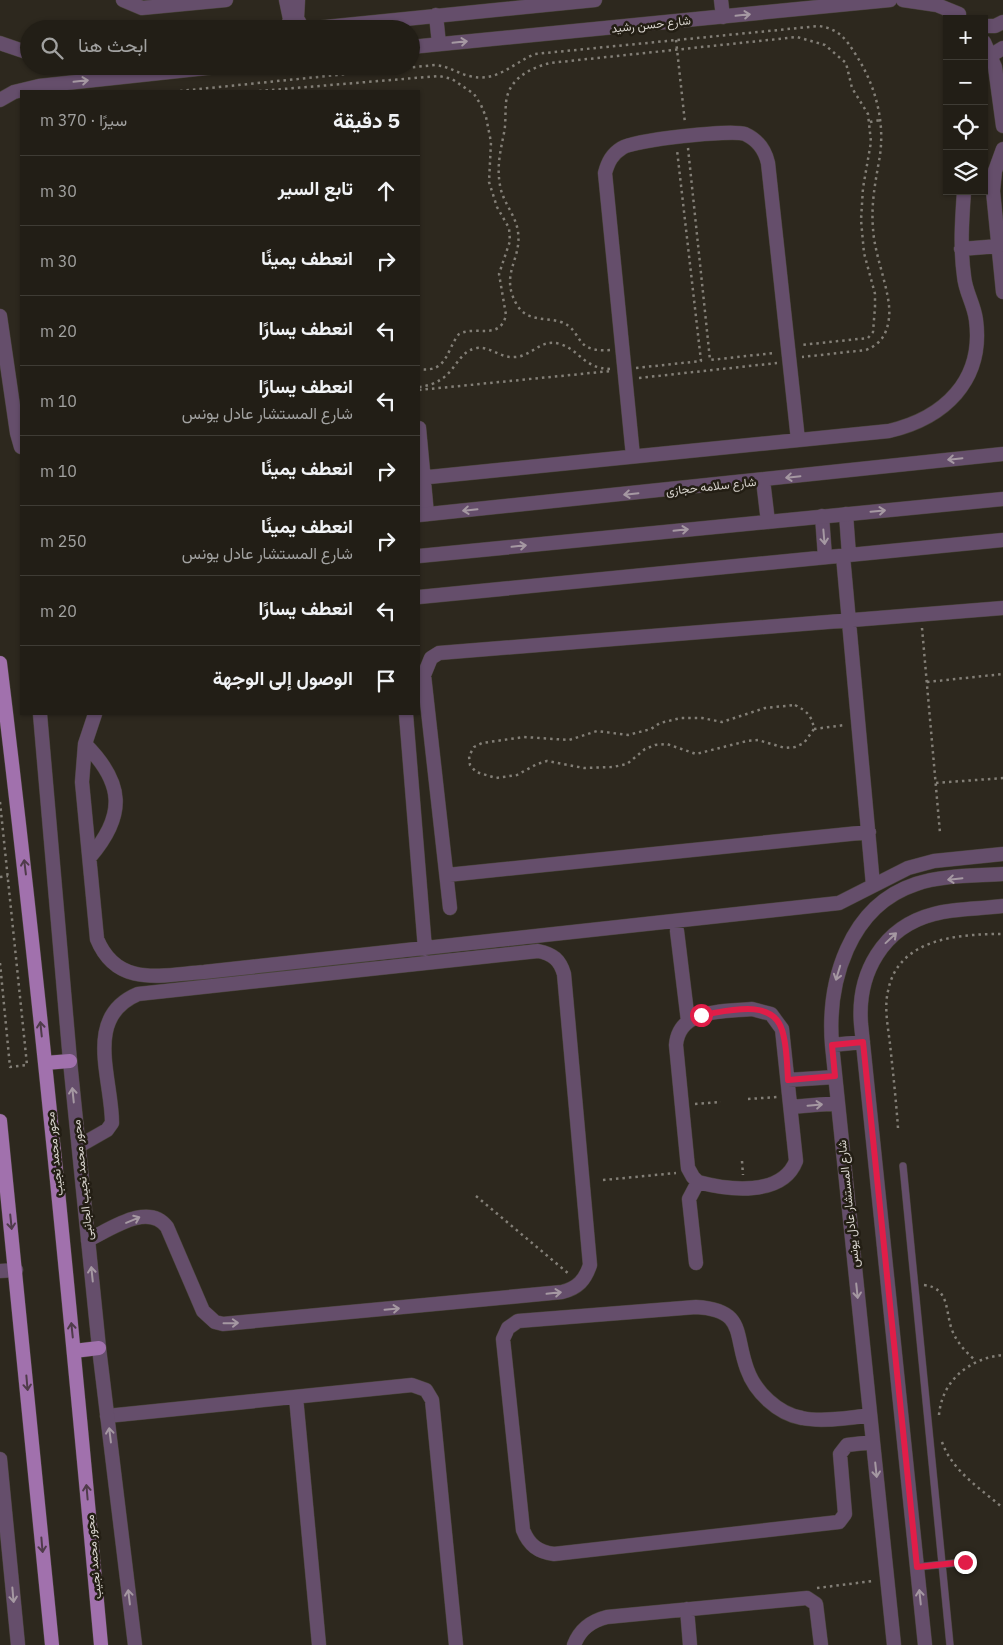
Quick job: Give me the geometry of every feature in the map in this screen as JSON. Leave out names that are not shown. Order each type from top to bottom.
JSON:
[{"type":"main road","name":"محور محمد نجيب","points":[[0,663],[26,875],[74,1351],[101,1645]]},
{"type":"main road","points":[[45,1063],[70,1061]]},
{"type":"main road","points":[[0,1121],[52,1645]]},
{"type":"main road","points":[[74,1351],[99,1348]]},
{"type":"street","points":[[123,0],[142,8],[226,0]]},
{"type":"street","points":[[286,0],[289,6],[289,20]]},
{"type":"street","points":[[298,0],[299,20]]},
{"type":"street","points":[[389,20],[595,0]]},
{"type":"street","points":[[722,0],[723,17]]},
{"type":"street","name":"شارع حسن رشيد","points":[[420,46],[890,0]]},
{"type":"street","points":[[903,0],[937,5],[960,15]]},
{"type":"street","points":[[951,0],[961,15]]},
{"type":"street","points":[[436,15],[439,44]]},
{"type":"street","points":[[988,25],[1003,22]]},
{"type":"street","points":[[0,43],[20,50]]},
{"type":"street","points":[[990,56],[1003,48]]},
{"type":"street","points":[[988,51],[995,67],[1003,126]]},
{"type":"street","points":[[22,90],[39,86],[124,75]]},
{"type":"street","points":[[0,100],[20,91]]},
{"type":"street","points":[[633,456],[604,173],[608,162],[623,147],[633,143],[734,132],[753,139],[766,154],[768,163],[798,440]]},
{"type":"street","points":[[1003,148],[993,180],[1003,292]]},
{"type":"street","points":[[421,478],[889,430],[913,425],[936,414],[954,396],[968,376],[975,352],[976,319],[964,278],[960,249],[964,195]]},
{"type":"street","points":[[960,249],[999,246]]},
{"type":"street","points":[[0,316],[20,444]]},
{"type":"street","points":[[420,453],[423,514]]},
{"type":"street","name":"شارع سلامه حجازى","points":[[423,514],[1003,454]]},
{"type":"street","points":[[764,480],[768,522]]},
{"type":"street","points":[[420,556],[1003,499]]},
{"type":"street","points":[[846,514],[849,621],[873,885]]},
{"type":"street","points":[[822,516],[825,557]]},
{"type":"street","points":[[420,597],[1003,540]]},
{"type":"street","points":[[450,908],[424,675],[432,658],[439,653],[1003,608]]},
{"type":"street","name":"محور محمد نجيب الجانبى","points":[[40,715],[70,1061],[88,1240],[134,1645]]},
{"type":"street","points":[[95,715],[85,744],[82,782],[97,939],[113,964],[131,974],[142,976],[204,972],[425,949],[839,903],[908,868],[934,861],[1003,854]]},
{"type":"street","points":[[406,715],[425,949]]},
{"type":"street","points":[[85,744],[103,762],[114,786],[115,812],[107,837],[90,857]]},
{"type":"street","points":[[447,875],[869,832]]},
{"type":"street","name":"شارع المستشار عادل يونس","points":[[894,1645],[835,1076],[831,1011],[838,970],[848,947],[878,906],[890,896],[918,883],[1003,874]]},
{"type":"street","points":[[925,1645],[860,1008],[862,992],[874,958],[886,942],[900,929],[917,919],[936,913],[1003,906]]},
{"type":"street","points":[[678,931],[688,1021]]},
{"type":"street","points":[[79,1146],[107,1130],[112,1123],[104,1036],[106,1025],[115,1010],[128,998],[138,994],[538,951],[548,952],[562,965],[590,1265],[587,1275],[581,1283],[562,1292],[223,1324],[215,1322],[203,1311],[167,1227],[159,1219],[141,1216],[88,1240]]},
{"type":"street","points":[[693,1177],[724,1187],[745,1187],[776,1183],[792,1171],[796,1161],[782,1029],[771,1014],[752,1009],[701,1015],[688,1021],[679,1032],[676,1045],[682,1105],[693,1177],[689,1199],[696,1263]]},
{"type":"street","points":[[832,1045],[863,1042]]},
{"type":"street","points":[[788,1080],[835,1076]]},
{"type":"street","points":[[791,1102],[838,1103]]},
{"type":"street","points":[[0,1272],[16,1270]]},
{"type":"street","points":[[870,1415],[853,1418],[801,1418],[778,1408],[759,1391],[747,1369],[738,1329],[728,1315],[713,1308],[696,1307],[518,1321],[508,1328],[503,1340],[523,1530],[531,1544],[544,1553],[554,1554],[838,1522],[844,1514],[840,1454],[847,1445],[873,1442]]},
{"type":"street","points":[[107,1416],[412,1385],[420,1386],[429,1394],[432,1400],[456,1645]]},
{"type":"street","points":[[296,1397],[319,1645]]},
{"type":"street","points":[[0,1464],[18,1645]]},
{"type":"street","points":[[574,1645],[579,1634],[596,1620],[807,1598],[816,1604],[821,1645]]},
{"type":"street","points":[[687,1610],[690,1645]]},
{"type":"lane","points":[[903,1166],[950,1645]]},
{"type":"lane","points":[[917,1567],[965,1562]]},
{"type":"path","points":[[420,388],[624,375],[788,353],[864,340],[872,332],[875,294],[864,253],[862,220],[863,188],[871,142],[870,122],[862,101],[852,88],[846,63],[836,53],[811,40],[797,37],[535,66],[522,74],[512,86],[506,100],[504,134],[498,168],[502,192],[518,230],[519,243],[510,277],[513,298],[518,307],[528,315],[568,326],[578,341],[591,349],[622,349]]},
{"type":"path","points":[[420,388],[433,385],[441,380],[449,374],[460,358],[476,348],[486,348],[499,355],[513,358],[527,356],[541,344],[560,344],[592,366],[624,375],[701,360],[681,138],[676,40]]},
{"type":"path","points":[[420,67],[454,69]]},
{"type":"path","points":[[190,90],[337,75]]},
{"type":"path","points":[[270,90],[439,76],[464,85],[482,105],[491,142],[488,169],[492,195],[509,228],[510,241],[499,274],[506,315],[505,322],[489,332],[470,330],[459,334],[447,358],[438,366],[425,370],[420,369]]},
{"type":"path","points":[[870,122],[880,120]]},
{"type":"path","points":[[681,138],[710,360],[788,353]]},
{"type":"path","points":[[921,616],[940,833]]},
{"type":"path","points":[[927,682],[1003,674]]},
{"type":"path","points":[[814,729],[812,718],[805,710],[795,705],[765,708],[722,722],[702,718],[681,718],[660,723],[651,729],[628,734],[597,731],[569,740],[524,737],[482,743],[474,748],[469,756],[470,765],[476,772],[496,778],[517,776],[537,764],[548,761],[584,768],[613,767],[627,764],[645,749],[655,744],[667,744],[696,754],[758,740],[790,748],[804,743],[814,729],[859,723]]},
{"type":"path","points":[[936,783],[1003,778]]},
{"type":"path","points":[[0,802],[28,1065]]},
{"type":"path","points":[[898,1128],[886,1004],[891,980],[897,968],[914,950],[925,944],[965,935],[1003,934]]},
{"type":"path","points":[[0,963],[10,1067],[45,1063]]},
{"type":"path","points":[[748,1100],[791,1102]]},
{"type":"path","points":[[682,1105],[721,1102]]},
{"type":"path","points":[[603,1180],[693,1177]]},
{"type":"path","points":[[476,1196],[581,1283]]},
{"type":"path","points":[[915,1284],[930,1286],[943,1294],[953,1332],[966,1353],[976,1361]]},
{"type":"path","points":[[939,1420],[944,1396],[951,1382],[976,1361],[1003,1354]]},
{"type":"path","points":[[940,1436],[946,1452],[955,1465],[1003,1508]]},
{"type":"path","points":[[807,1598],[818,1587],[887,1580]]},
{"type":"route","points":[[701,1015],[752,1009],[762,1010],[771,1014],[778,1021],[782,1029],[788,1080],[835,1076],[832,1045],[863,1042],[917,1567],[965,1562]]}]
